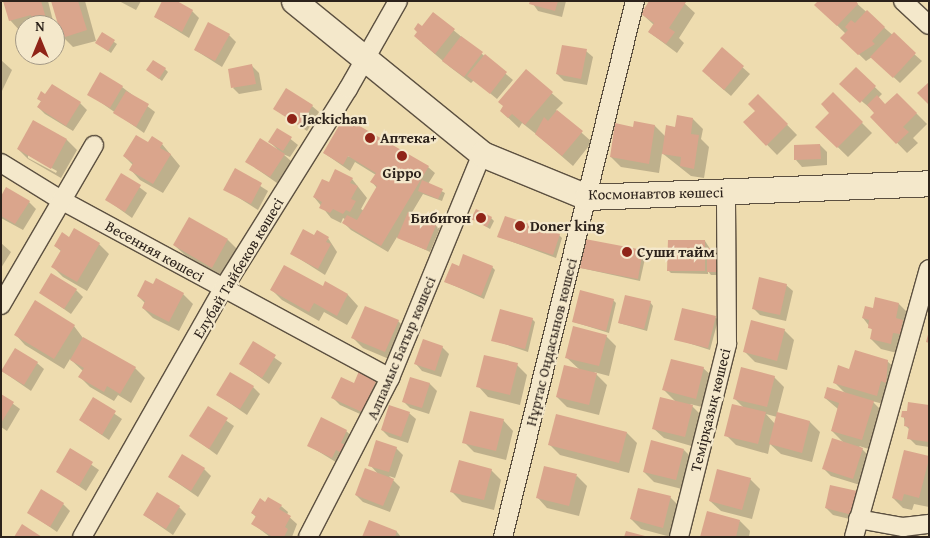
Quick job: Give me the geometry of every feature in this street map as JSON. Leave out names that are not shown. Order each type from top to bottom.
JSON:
[{"type":"street","name":"Космонавтов көшесі","points":[[294,1],[482,154],[587,197],[929,183]]},
{"type":"street","name":"Елубай Тайбеков көшесі","points":[[82,537],[223,289],[366,60],[398,1]]},
{"type":"street","name":"Нұртас Оңдасынов көшесі","points":[[503,537],[635,1]]},
{"type":"street","points":[[904,1],[929,24]]},
{"type":"street","points":[[1,305],[94,145]]},
{"type":"street","name":"Алпамыс Батыр көшесі","points":[[308,537],[390,378],[482,154]]},
{"type":"street","name":"Весенняя көшесі","points":[[1,163],[61,200],[390,378]]},
{"type":"street","name":"Темірқазық көшесі","points":[[679,537],[727,344],[726,192]]},
{"type":"street","points":[[854,537],[929,269]]},
{"type":"street","points":[[858,519],[903,527],[929,524]]},
{"type":"building","points":[[3,1],[41,1],[45,15],[15,15],[15,19],[9,21]]},
{"type":"building","points":[[51,1],[78,1],[87,30],[65,37],[65,15],[55,15]]},
{"type":"building","points":[[162,1],[177,1],[193,10],[182,32],[154,17]]},
{"type":"building","points":[[530,1],[558,1],[555,11],[529,4]]},
{"type":"building","points":[[649,1],[686,2],[669,28],[675,32],[666,44],[648,32],[654,23],[641,14]]},
{"type":"building","points":[[818,1],[856,1],[858,4],[837,26],[814,5]]},
{"type":"building","points":[[867,10],[885,27],[872,41],[875,44],[858,55],[840,38],[848,30],[845,27],[851,20],[855,23]]},
{"type":"building","points":[[433,12],[455,29],[435,54],[414,36],[417,32],[414,29],[418,23],[422,26]]},
{"type":"building","points":[[208,22],[230,34],[215,61],[194,50]]},
{"type":"building","points":[[102,32],[115,40],[108,51],[95,43]]},
{"type":"building","points":[[894,32],[916,53],[893,78],[870,57]]},
{"type":"building","points":[[461,36],[483,52],[464,77],[442,61]]},
{"type":"building","points":[[562,45],[587,49],[581,79],[556,74]]},
{"type":"building","points":[[722,47],[744,66],[724,90],[702,71]]},
{"type":"building","points":[[485,54],[507,72],[490,94],[467,76]]},
{"type":"building","points":[[153,60],[166,68],[159,79],[146,70]]},
{"type":"building","points":[[252,64],[256,84],[231,88],[228,69]]},
{"type":"building","points":[[856,67],[876,86],[860,103],[839,84]]},
{"type":"building","points":[[526,69],[553,92],[525,125],[512,114],[508,118],[500,111],[503,106],[498,102]]},
{"type":"building","points":[[100,72],[123,86],[110,108],[87,95]]},
{"type":"building","points":[[929,82],[929,105],[917,93]]},
{"type":"building","points":[[52,84],[81,102],[66,126],[37,107],[41,101],[37,99],[41,91],[45,94]]},
{"type":"building","points":[[286,88],[313,105],[300,126],[273,109]]},
{"type":"building","points":[[126,91],[149,104],[136,127],[113,113]]},
{"type":"building","points":[[833,92],[863,122],[837,148],[815,127],[829,113],[821,104]]},
{"type":"building","points":[[897,93],[917,113],[903,127],[909,132],[896,144],[870,117],[874,113],[867,105],[877,95],[885,104]]},
{"type":"building","points":[[758,94],[788,124],[766,146],[743,122],[755,111],[748,104]]},
{"type":"building","points":[[557,110],[583,131],[562,156],[535,134],[544,117],[548,121]]},
{"type":"building","points":[[677,115],[693,118],[691,134],[699,135],[694,169],[680,166],[681,157],[662,154],[666,125],[675,127]]},
{"type":"building","points":[[344,117],[429,166],[381,246],[342,223],[347,215],[357,220],[377,186],[370,182],[376,173],[348,156],[343,165],[323,153]]},
{"type":"building","points":[[33,120],[67,139],[51,169],[17,149]]},
{"type":"building","points":[[634,121],[655,125],[649,164],[610,157],[615,123],[633,127]]},
{"type":"building","points":[[277,128],[292,137],[283,151],[268,142]]},
{"type":"building","points":[[136,135],[148,142],[152,136],[163,143],[160,148],[171,154],[153,184],[129,170],[133,163],[123,156]]},
{"type":"building","points":[[260,138],[285,154],[270,177],[245,162]]},
{"type":"building","points":[[820,144],[821,159],[794,160],[794,145]]},
{"type":"building","points":[[235,168],[262,183],[251,204],[223,190]]},
{"type":"building","points":[[335,169],[353,178],[350,183],[358,186],[351,199],[356,201],[350,212],[346,210],[343,214],[333,209],[330,213],[319,208],[322,202],[313,197],[322,179],[329,182]]},
{"type":"building","points":[[121,173],[141,185],[125,212],[105,200]]},
{"type":"building","points":[[422,180],[443,189],[438,199],[418,191]]},
{"type":"building","points":[[6,187],[30,201],[15,224],[1,216],[1,196]]},
{"type":"building","points":[[476,209],[492,217],[487,227],[471,219]]},
{"type":"building","points":[[408,212],[437,223],[426,250],[397,238]]},
{"type":"building","points":[[505,216],[560,234],[553,255],[497,237]]},
{"type":"building","points":[[189,217],[228,239],[212,268],[173,245]]},
{"type":"building","points":[[74,228],[100,243],[77,282],[51,267],[61,250],[54,246],[62,232],[69,237]]},
{"type":"building","points":[[303,229],[314,235],[317,230],[329,237],[326,242],[331,244],[318,269],[290,254]]},
{"type":"building","points":[[585,239],[643,250],[638,279],[580,268]]},
{"type":"building","points":[[668,240],[705,240],[705,271],[667,271]]},
{"type":"building","points":[[707,248],[724,248],[724,272],[707,272]]},
{"type":"building","points":[[463,254],[493,266],[481,296],[444,282],[452,263],[459,266]]},
{"type":"building","points":[[284,265],[323,286],[325,281],[348,294],[337,316],[314,303],[309,312],[270,290]]},
{"type":"building","points":[[51,273],[77,289],[64,309],[39,293]]},
{"type":"building","points":[[759,277],[787,284],[780,315],[752,309]]},
{"type":"building","points":[[156,278],[184,293],[169,322],[142,308],[145,301],[137,296],[145,280],[153,284]]},
{"type":"building","points":[[580,290],[614,299],[606,331],[572,322]]},
{"type":"building","points":[[625,295],[651,301],[644,329],[618,323]]},
{"type":"building","points":[[875,297],[899,303],[896,318],[903,320],[900,334],[893,333],[891,344],[870,339],[872,329],[868,328],[869,320],[862,318],[865,306],[873,308]]},
{"type":"building","points":[[35,300],[75,325],[54,359],[14,335]]},
{"type":"building","points":[[365,306],[399,320],[385,352],[351,338]]},
{"type":"building","points":[[682,308],[716,316],[708,348],[674,340]]},
{"type":"building","points":[[500,309],[533,318],[525,349],[491,341]]},
{"type":"building","points":[[751,320],[785,329],[777,361],[743,352]]},
{"type":"building","points":[[573,326],[607,335],[599,366],[565,358]]},
{"type":"building","points":[[929,331],[929,343],[926,342]]},
{"type":"building","points":[[83,337],[136,367],[120,394],[107,386],[104,392],[78,377],[84,368],[70,360]]},
{"type":"building","points":[[423,339],[443,346],[435,371],[414,364]]},
{"type":"building","points":[[253,341],[276,355],[262,378],[239,364]]},
{"type":"building","points":[[15,348],[38,362],[24,385],[1,371]]},
{"type":"building","points":[[855,350],[888,360],[886,383],[881,381],[877,396],[833,383],[838,365],[849,369]]},
{"type":"building","points":[[484,355],[518,363],[510,395],[476,387]]},
{"type":"building","points":[[671,359],[704,367],[696,399],[662,390]]},
{"type":"building","points":[[564,365],[597,373],[589,405],[556,397]]},
{"type":"building","points":[[741,367],[775,376],[767,407],[733,399]]},
{"type":"building","points":[[359,371],[377,379],[362,412],[331,398],[341,377],[354,383]]},
{"type":"building","points":[[230,372],[254,386],[240,409],[216,395]]},
{"type":"building","points":[[410,377],[430,383],[422,408],[402,402]]},
{"type":"building","points":[[827,387],[874,401],[862,440],[831,431],[839,403],[824,398]]},
{"type":"building","points":[[1,394],[14,402],[1,423]]},
{"type":"building","points":[[93,397],[116,411],[102,435],[79,420]]},
{"type":"building","points":[[660,397],[693,405],[685,437],[652,429]]},
{"type":"building","points":[[908,402],[929,405],[929,442],[907,439],[909,427],[904,426],[905,418],[901,417],[902,411],[907,411]]},
{"type":"building","points":[[732,404],[766,412],[758,444],[724,436]]},
{"type":"building","points":[[389,405],[410,412],[401,437],[381,430]]},
{"type":"building","points":[[208,406],[228,418],[209,449],[189,436]]},
{"type":"building","points":[[470,411],[504,419],[496,451],[462,443]]},
{"type":"building","points":[[777,412],[810,421],[802,453],[769,444]]},
{"type":"building","points":[[556,414],[627,432],[619,463],[548,445]]},
{"type":"building","points":[[321,417],[347,430],[341,443],[346,445],[342,453],[336,450],[332,458],[307,446]]},
{"type":"building","points":[[832,438],[863,448],[853,479],[822,469]]},
{"type":"building","points":[[376,440],[397,447],[389,472],[368,466]]},
{"type":"building","points":[[651,440],[684,449],[676,480],[643,472]]},
{"type":"building","points":[[70,448],[93,462],[79,486],[56,472]]},
{"type":"building","points":[[904,450],[929,456],[929,459],[919,498],[904,494],[902,501],[892,498]]},
{"type":"building","points":[[182,454],[205,468],[191,491],[168,477]]},
{"type":"building","points":[[459,460],[492,469],[484,500],[450,492]]},
{"type":"building","points":[[544,466],[577,474],[569,506],[536,498]]},
{"type":"building","points":[[365,468],[394,479],[383,506],[355,495]]},
{"type":"building","points":[[717,469],[751,478],[742,510],[709,501]]},
{"type":"building","points":[[830,485],[857,491],[852,515],[825,508]]},
{"type":"building","points":[[638,488],[671,496],[663,528],[630,519]]},
{"type":"building","points":[[41,489],[64,503],[50,527],[27,513]]},
{"type":"building","points":[[157,492],[180,506],[166,529],[143,515]]},
{"type":"building","points":[[268,497],[282,505],[279,509],[291,516],[285,527],[288,529],[284,537],[273,537],[251,524],[256,516],[251,513],[260,498],[265,502]]},
{"type":"building","points":[[707,511],[740,520],[736,537],[700,537]]},
{"type":"building","points":[[369,520],[397,531],[395,537],[362,537]]},
{"type":"building","points":[[22,524],[42,537],[14,537]]},
{"type":"building","points":[[626,531],[645,536],[645,537],[624,537]]},
{"type":"place","name":"Jackichan","points":[[292,119]]},
{"type":"place","name":"Аптека+","points":[[370,138]]},
{"type":"place","name":"Gippo","points":[[402,156]]},
{"type":"place","name":"Бибигон","points":[[481,218]]},
{"type":"place","name":"Doner king","points":[[520,226]]},
{"type":"place","name":"Суши тайм","points":[[627,252]]}]
